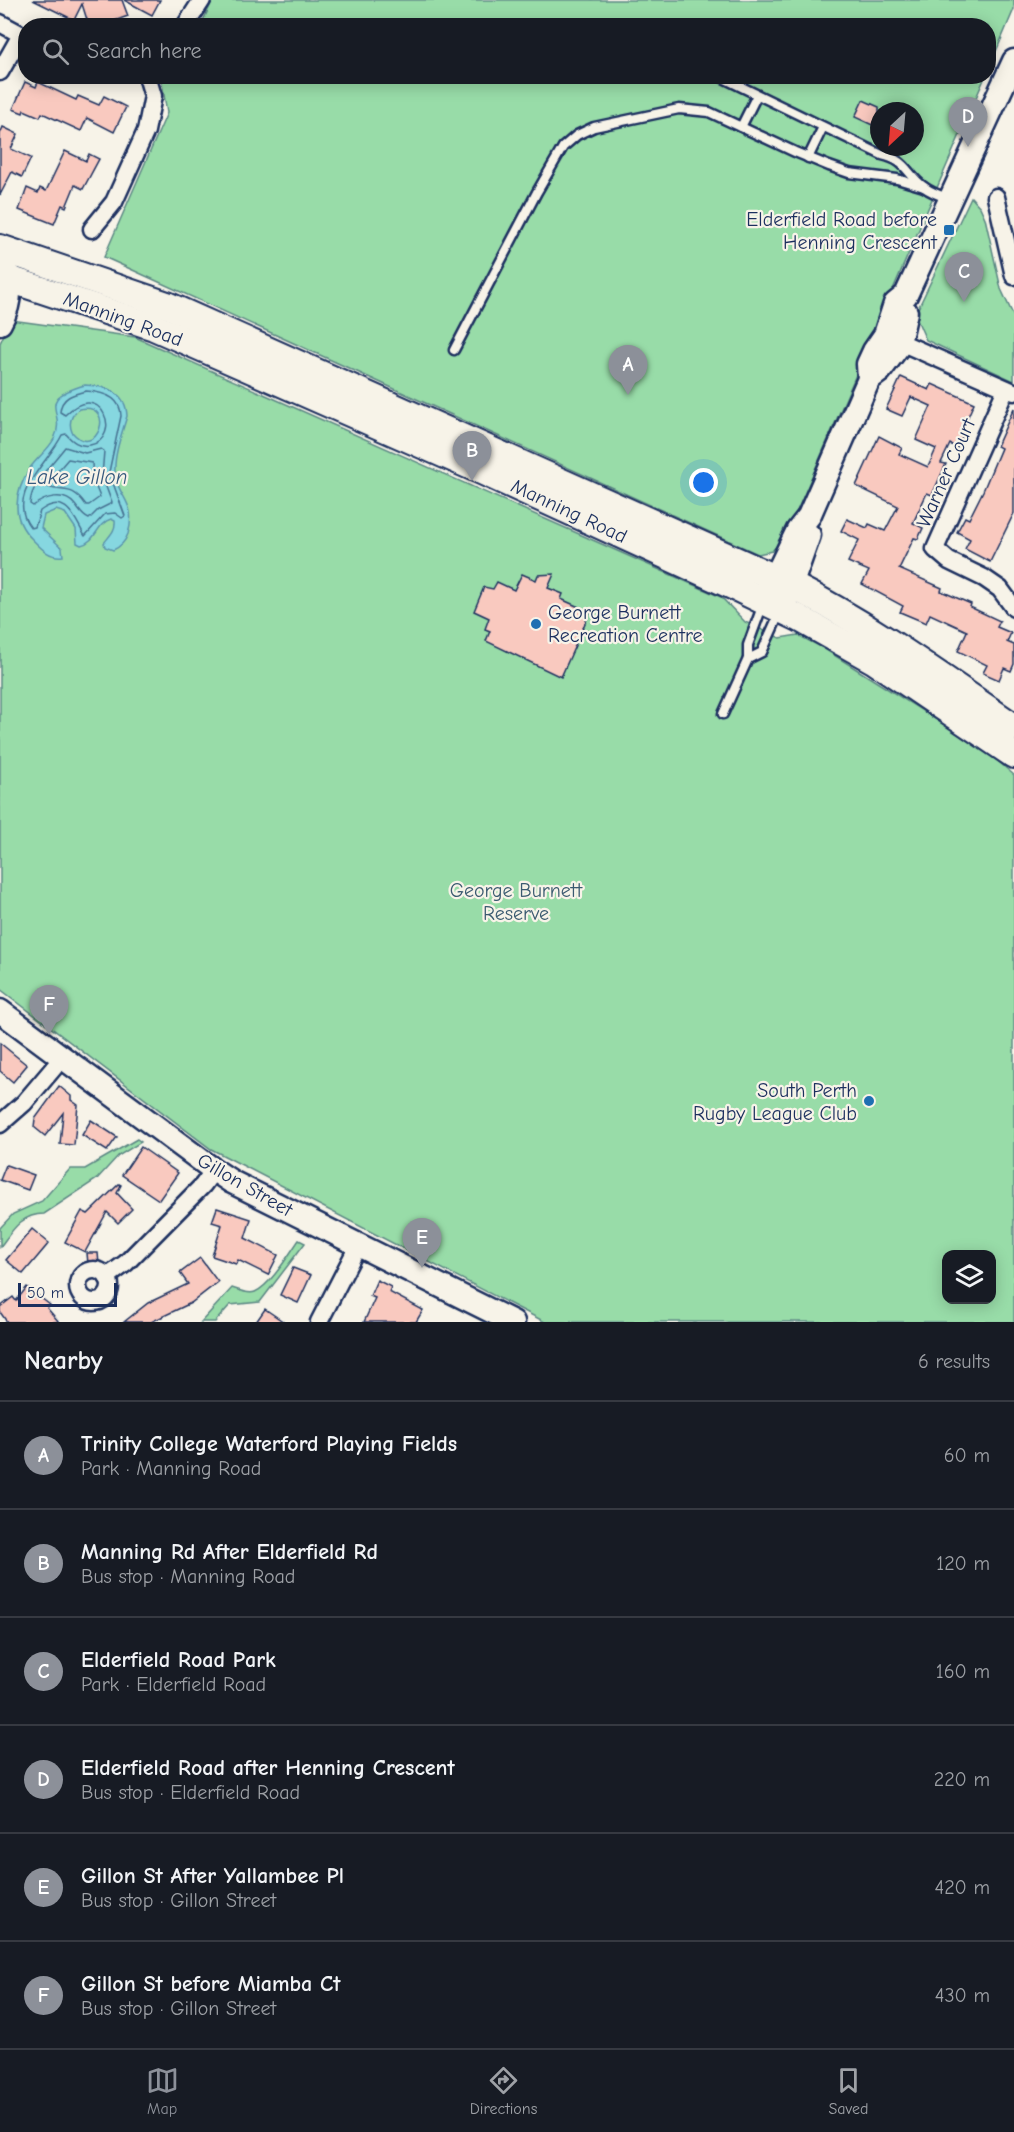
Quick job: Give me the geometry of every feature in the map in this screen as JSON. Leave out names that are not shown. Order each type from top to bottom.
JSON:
[{"type":"main road","name":"Manning Road","points":[[0,248],[166,305],[778,593],[1014,755]]},
{"type":"main road","name":"Manning Road","points":[[2,276],[154,327],[476,468],[778,593],[836,609],[884,638],[1014,727]]},
{"type":"street","points":[[190,18],[202,0]]},
{"type":"street","points":[[0,23],[18,33]]},
{"type":"street","points":[[0,72],[18,44]]},
{"type":"street","points":[[892,339],[895,304],[906,295],[1014,61]]},
{"type":"street","points":[[92,229],[114,202],[146,131],[153,96],[149,84]]},
{"type":"street","points":[[996,197],[1014,276]]},
{"type":"street","points":[[0,323],[9,304],[2,276],[59,268]]},
{"type":"street","points":[[778,593],[809,535],[809,516],[869,379],[868,364],[874,351],[892,339]]},
{"type":"street","points":[[892,339],[1010,391]]},
{"type":"street","name":"Warner Court","points":[[1010,391],[935,549],[949,561],[984,578],[1000,589],[1014,608]]},
{"type":"street","name":"Gillon Street","points":[[0,1011],[214,1170],[255,1194],[513,1322]]},
{"type":"street","points":[[0,1124],[24,1103],[63,1057]]},
{"type":"street","points":[[107,1277],[126,1263],[203,1185],[214,1170]]},
{"type":"street","points":[[319,1322],[358,1244]]},
{"type":"lane","points":[[735,84],[899,161],[924,187],[934,194],[951,199]]},
{"type":"lane","points":[[741,127],[757,95]]},
{"type":"lane","points":[[454,350],[563,147],[577,135],[594,128],[679,109],[709,112],[808,158],[849,173],[897,179],[924,187]]},
{"type":"lane","points":[[808,158],[823,127]]},
{"type":"lane","points":[[748,659],[762,652],[778,593]]},
{"type":"lane","points":[[723,714],[748,659],[748,645],[778,593]]},
{"type":"green space","points":[[213,0],[1014,0],[1014,9],[996,51],[996,18],[204,18]]},
{"type":"green space","points":[[162,84],[982,84],[787,534],[772,551],[758,554],[104,257],[167,113]]},
{"type":"green space","points":[[971,197],[980,207],[985,218],[1001,289],[1014,317],[1014,381],[926,340],[915,315]]},
{"type":"green space","name":"George Burnett Reserve","points":[[11,320],[135,337],[721,597],[745,622],[780,638],[798,635],[823,648],[986,751],[1014,775],[1014,1322],[545,1322],[211,1149],[0,989],[0,343]]},
{"type":"green space","points":[[137,1139],[141,1142],[118,1156],[97,1179],[44,1214],[23,1220],[0,1247],[0,1228],[13,1214],[42,1201],[70,1169],[85,1169]]},
{"type":"green space","points":[[299,1240],[305,1243],[260,1302],[230,1305],[215,1322],[201,1322],[232,1288],[249,1293],[255,1292],[267,1283]]},
{"type":"water","name":"Lake Gillon","points":[[85,385],[101,387],[114,392],[123,401],[127,416],[117,451],[115,471],[116,480],[129,506],[130,523],[125,539],[113,550],[105,547],[104,543],[113,531],[115,521],[111,519],[106,521],[90,540],[81,545],[77,543],[76,529],[65,513],[56,510],[44,515],[41,528],[62,548],[63,556],[58,556],[46,552],[25,531],[20,522],[17,505],[25,477],[54,439],[57,429],[56,401],[69,390]],"holes":[[[79,409],[91,409],[98,413],[101,421],[100,429],[89,440],[81,439],[72,432],[71,419]]]},
{"type":"building","points":[[33,0],[122,0],[128,16],[86,18],[82,4],[75,18],[70,18]]},
{"type":"building","points":[[124,0],[160,0],[152,15]]},
{"type":"building","points":[[24,84],[36,87],[37,84],[42,84],[76,100],[78,96],[99,105],[104,96],[126,107],[114,132],[87,118],[81,131],[42,113],[40,117],[24,110],[23,113],[13,109]]},
{"type":"building","points":[[863,100],[870,103],[870,124],[855,117]]},
{"type":"building","points":[[3,127],[18,134],[11,149],[31,158],[22,177],[12,172],[0,195],[0,134]]},
{"type":"building","points":[[65,151],[86,161],[89,154],[99,159],[83,189],[75,185],[66,207],[62,205],[54,224],[19,210],[27,188],[38,193],[40,188],[46,191]]},
{"type":"building","points":[[901,377],[929,390],[932,384],[974,403],[961,432],[964,433],[957,448],[950,444],[941,463],[946,464],[932,495],[927,493],[913,523],[923,528],[918,539],[914,538],[899,569],[971,604],[970,607],[1000,621],[997,627],[1011,633],[1007,642],[1014,645],[1014,664],[1011,671],[1004,668],[999,680],[983,673],[987,665],[958,651],[967,631],[930,614],[926,623],[900,612],[903,606],[862,584],[869,571],[848,562],[859,540],[841,531],[847,519],[867,528],[869,524],[885,531],[898,506],[856,486],[879,436],[902,448],[899,454],[928,467],[936,449],[916,440],[931,406],[911,397],[902,416],[886,409]]},
{"type":"building","points":[[1014,408],[1014,513],[990,562],[965,549],[970,539],[957,532],[965,517],[969,519],[983,491],[1001,448],[997,446]]},
{"type":"building","name":"George Burnett Recreation Centre","points":[[522,574],[536,580],[538,575],[554,574],[548,588],[563,594],[561,599],[590,612],[561,677],[486,641],[490,631],[485,629],[489,618],[474,611],[484,587],[493,589],[497,582],[514,590]]},
{"type":"building","points":[[0,1043],[27,1065],[13,1082],[0,1071]]},
{"type":"building","points":[[59,1086],[78,1105],[74,1145],[60,1144],[63,1113],[45,1136],[34,1127],[35,1119]]},
{"type":"building","points":[[91,1120],[117,1137],[107,1151],[82,1135]]},
{"type":"building","points":[[141,1147],[178,1173],[159,1200],[122,1175]]},
{"type":"building","points":[[6,1165],[34,1175],[28,1190],[0,1180]]},
{"type":"building","points":[[119,1184],[121,1185],[117,1193],[132,1209],[118,1223],[107,1212],[85,1252],[65,1242],[82,1211],[88,1214]]},
{"type":"building","points":[[217,1208],[251,1219],[245,1238],[278,1255],[268,1275],[238,1260],[236,1264],[212,1256],[222,1225],[212,1222]]},
{"type":"building","points":[[32,1229],[49,1243],[23,1274],[6,1260]]},
{"type":"building","points":[[87,1253],[98,1253],[99,1264],[88,1264]]},
{"type":"building","points":[[200,1258],[218,1282],[191,1303],[151,1322],[124,1322],[148,1303],[188,1284],[180,1273]]},
{"type":"building","points":[[293,1268],[311,1275],[298,1303],[280,1295]]},
{"type":"building","points":[[377,1280],[391,1287],[389,1292],[423,1310],[416,1322],[364,1322],[375,1298],[370,1296]]},
{"type":"building","points":[[27,1287],[50,1305],[47,1308],[59,1322],[7,1322],[0,1312],[0,1307],[13,1297],[16,1301]]},
{"type":"building","points":[[265,1309],[284,1322],[256,1322]]},
{"type":"place","name":"Elderfield Road after Henning Crescent","points":[[968,147]]},
{"type":"place","name":"Elderfield Road before Henning Crescent","points":[[949,230]]},
{"type":"place","name":"Elderfield Road Park","points":[[964,302]]},
{"type":"place","name":"Trinity College Waterford Playing Fields","points":[[628,395]]},
{"type":"place","name":"Manning Rd After Elderfield Rd","points":[[472,481]]},
{"type":"place","name":"George Burnett Recreation Centre","points":[[536,624]]},
{"type":"place","name":"Gillon St before Miamba Ct","points":[[49,1035]]},
{"type":"place","name":"South Perth Rugby League Club","points":[[869,1101]]},
{"type":"place","name":"Gillon St After Yallambee Pl","points":[[422,1268]]}]
